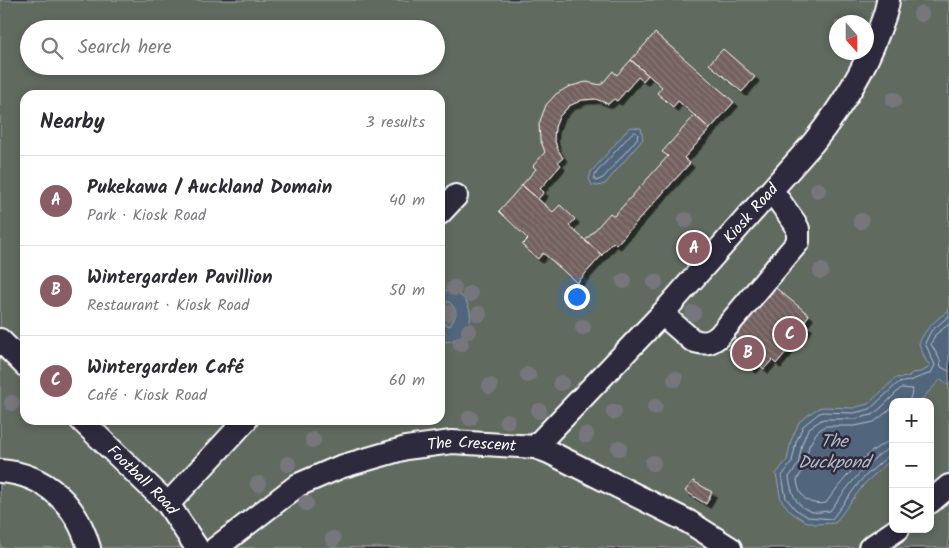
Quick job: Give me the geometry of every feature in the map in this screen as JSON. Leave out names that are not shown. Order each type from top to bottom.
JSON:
[{"type":"street","name":"Kiosk Road","points":[[535,447],[662,314],[813,143],[855,84],[873,47],[888,0]]},
{"type":"street","points":[[662,314],[692,340],[697,342],[709,343],[719,336],[798,242],[798,229],[795,223],[772,190]]},
{"type":"street","points":[[445,208],[456,196]]},
{"type":"street","points":[[0,340],[20,360]]},
{"type":"street","name":"Football Road","points":[[86,425],[168,504],[197,548]]},
{"type":"street","points":[[168,504],[241,425]]},
{"type":"street","name":"The Crescent","points":[[216,548],[298,485],[340,467],[406,448],[452,442],[535,447],[549,452],[689,522],[730,548]]},
{"type":"street","points":[[0,471],[26,475],[55,491],[66,502],[77,519],[86,536],[89,548]]},
{"type":"street","points":[[934,499],[949,486]]},
{"type":"green space","points":[[0,0],[949,0],[949,548],[0,548]]},
{"type":"water","points":[[630,127],[641,128],[643,139],[605,184],[592,185],[589,179],[591,172]]},
{"type":"water","points":[[445,291],[453,292],[462,297],[468,305],[469,325],[463,334],[454,340],[445,341],[445,324],[450,326],[456,314],[455,308],[449,302],[445,302]]},
{"type":"water","name":"The Duckpond","points":[[949,310],[949,386],[941,379],[923,398],[889,398],[889,462],[865,483],[835,523],[815,524],[805,521],[792,513],[781,500],[776,474],[787,460],[791,441],[799,422],[821,407],[853,408],[868,404],[896,378],[908,377],[912,373],[927,369],[930,365],[926,361],[919,344],[921,338],[935,321]]},
{"type":"building","points":[[655,33],[734,102],[710,129],[678,101],[673,107],[657,93],[662,87],[631,60]]},
{"type":"building","points":[[723,49],[755,77],[742,92],[709,64]]},
{"type":"building","points":[[631,60],[648,75],[643,81],[638,77],[617,101],[614,99],[608,104],[596,99],[582,100],[569,106],[559,117],[555,127],[554,138],[563,158],[558,162],[561,165],[540,189],[544,192],[538,199],[522,185],[536,169],[533,166],[545,152],[540,139],[539,124],[546,105],[556,94],[568,87],[586,82],[601,85],[613,71],[617,75]]},
{"type":"building","points":[[695,115],[710,129],[684,158],[690,163],[616,245],[613,242],[602,255],[585,241],[610,213],[614,216],[668,156],[662,152]]},
{"type":"building","points":[[522,185],[553,212],[560,205],[575,219],[569,226],[602,255],[577,283],[543,253],[538,259],[522,245],[528,239],[499,211]]},
{"type":"building","points":[[771,284],[809,315],[803,323],[808,326],[776,364],[772,360],[764,369],[757,363],[752,369],[728,349],[736,340],[734,338],[752,316],[748,312]]},
{"type":"building","points":[[693,481],[712,492],[706,504],[685,491]]},
{"type":"place","name":"Pukekawa / Auckland Domain","points":[[694,248]]},
{"type":"place","name":"Wintergarden Café","points":[[790,334]]},
{"type":"place","name":"Wintergarden Pavillion","points":[[748,353]]}]
